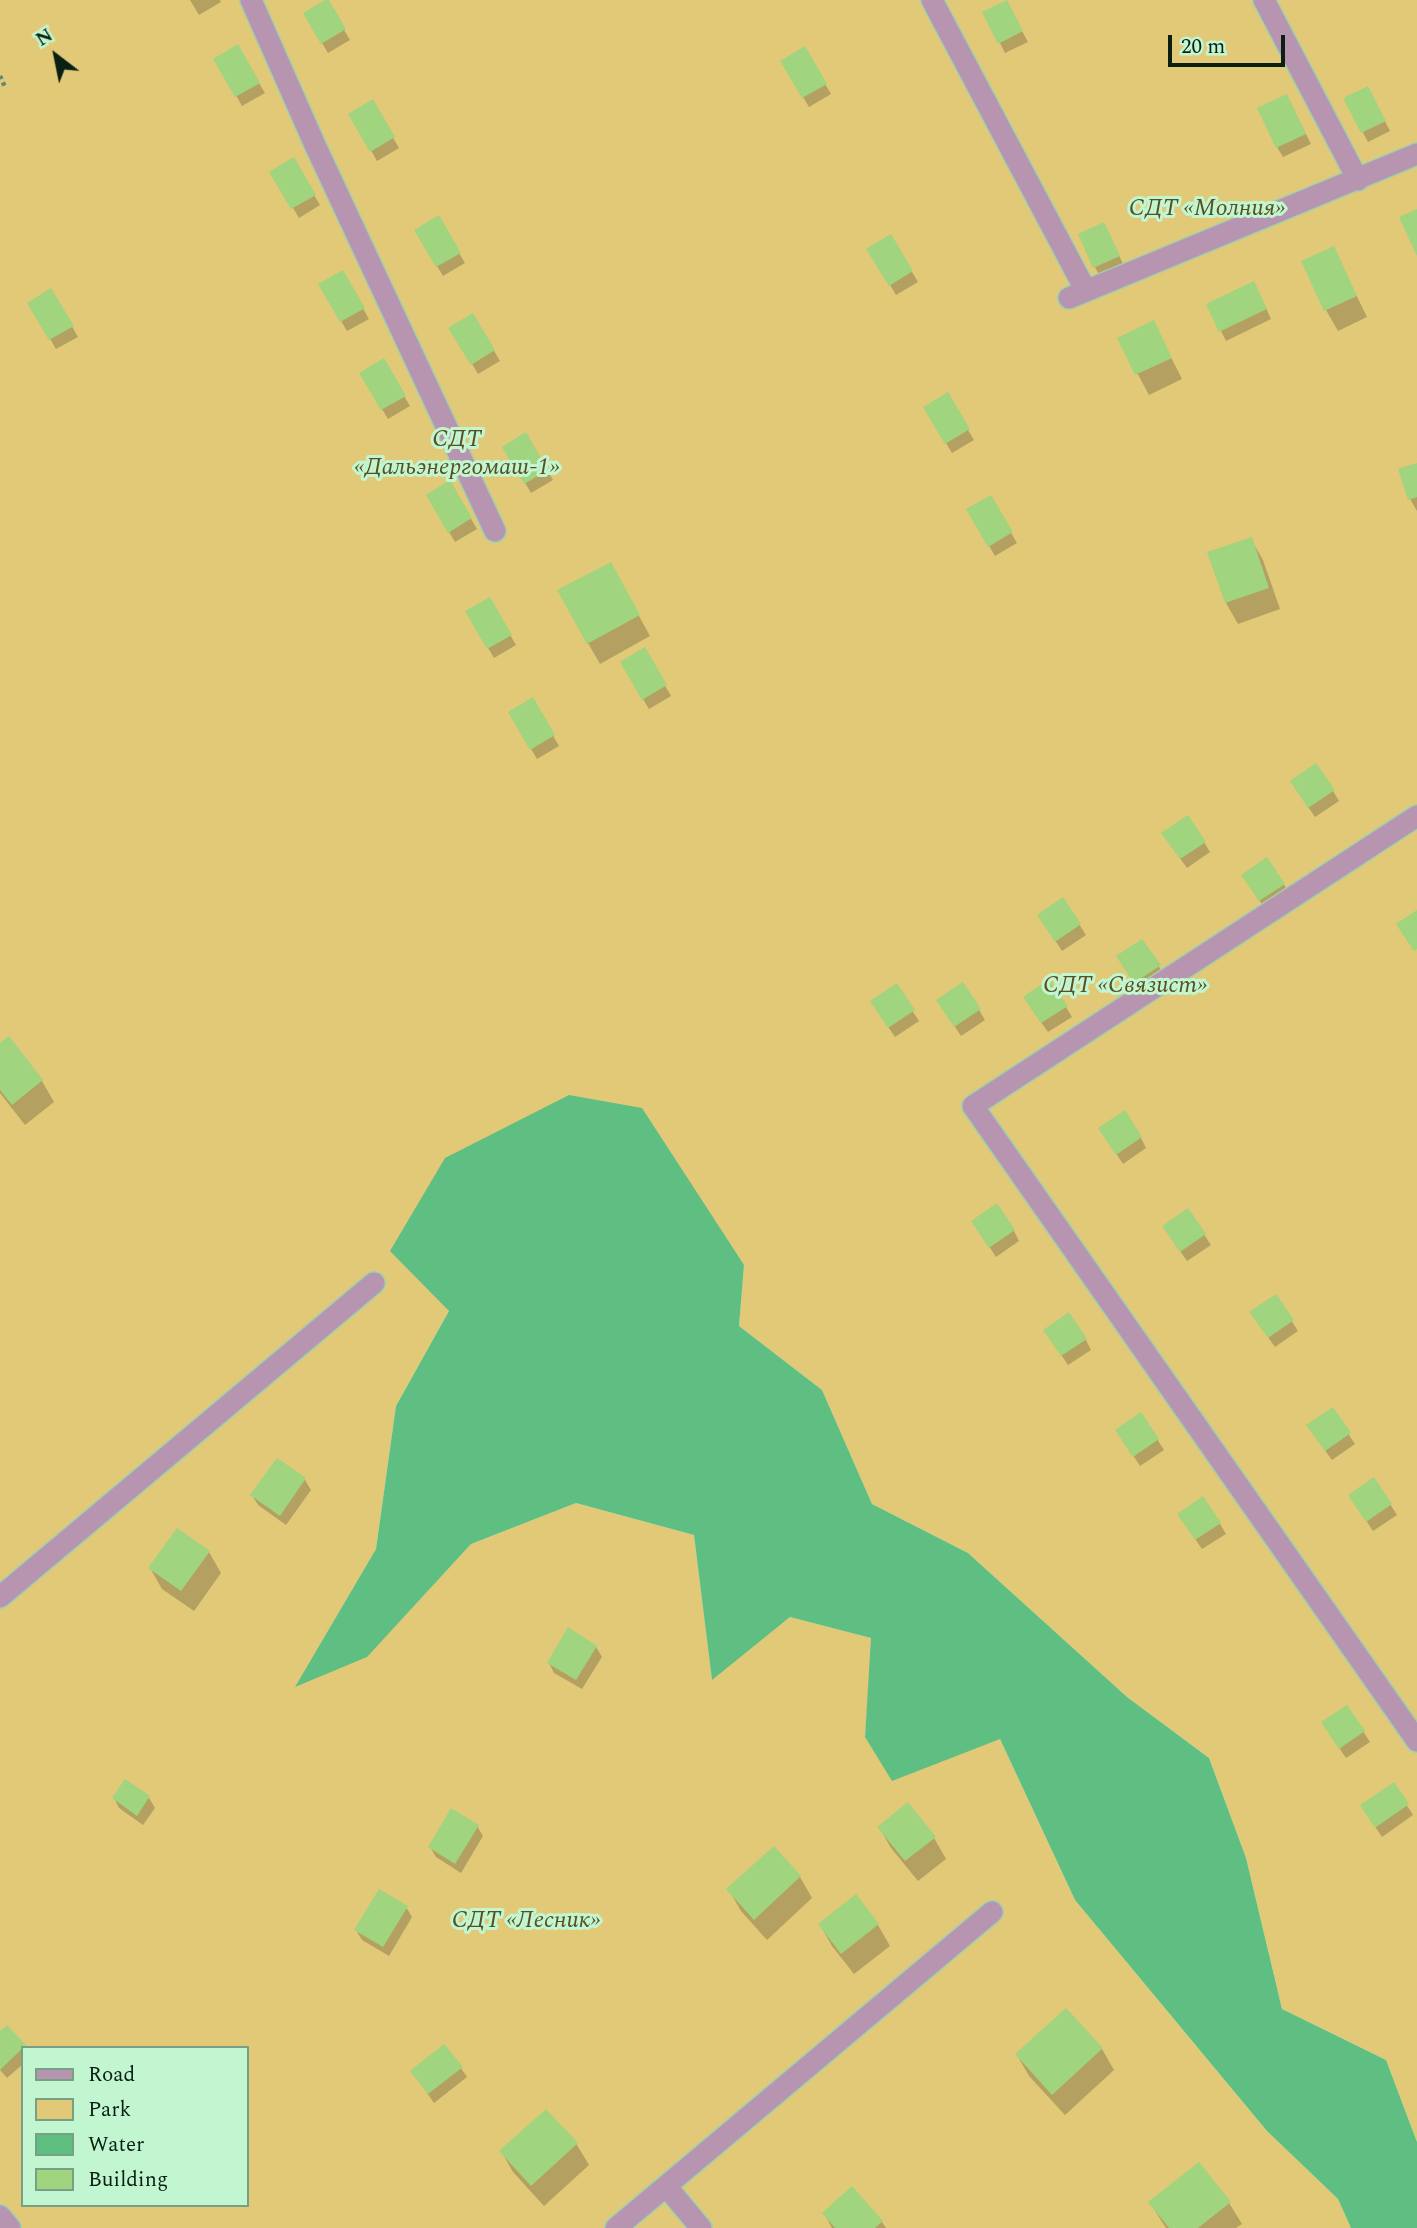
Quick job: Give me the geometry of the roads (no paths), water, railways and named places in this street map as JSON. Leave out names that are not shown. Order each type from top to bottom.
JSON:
[{"type":"lane","points":[[251,0],[495,531]]},
{"type":"lane","points":[[932,0],[1077,294],[1417,154]]},
{"type":"lane","points":[[1264,0],[1358,180]]},
{"type":"lane","points":[[1417,816],[973,1107],[1417,1741]]},
{"type":"lane","points":[[0,1597],[374,1283]]},
{"type":"lane","points":[[616,2228],[992,1912]]},
{"type":"lane","points":[[666,2186],[701,2228]]},
{"type":"lane","points":[[0,2216],[10,2228]]},
{"type":"water","points":[[569,1095],[642,1108],[744,1265],[739,1326],[822,1390],[872,1504],[968,1553],[1127,1697],[1209,1758],[1246,1858],[1282,2009],[1386,2060],[1417,2142],[1417,2228],[1351,2228],[1338,2199],[1267,2131],[1075,1900],[1000,1739],[892,1781],[865,1737],[871,1638],[790,1617],[712,1680],[694,1535],[576,1503],[471,1544],[367,1657],[295,1687],[376,1549],[396,1406],[449,1311],[390,1251],[445,1158]]},
{"type":"park label","name":"СДТ «Молния»","points":[[1207,210]]},
{"type":"park label","name":"СДТ «Дальэнергомаш-1»","points":[[457,455]]},
{"type":"park label","name":"СДТ «Связист»","points":[[1125,987]]},
{"type":"park label","name":"СДТ «Лесник»","points":[[526,1922]]}]
